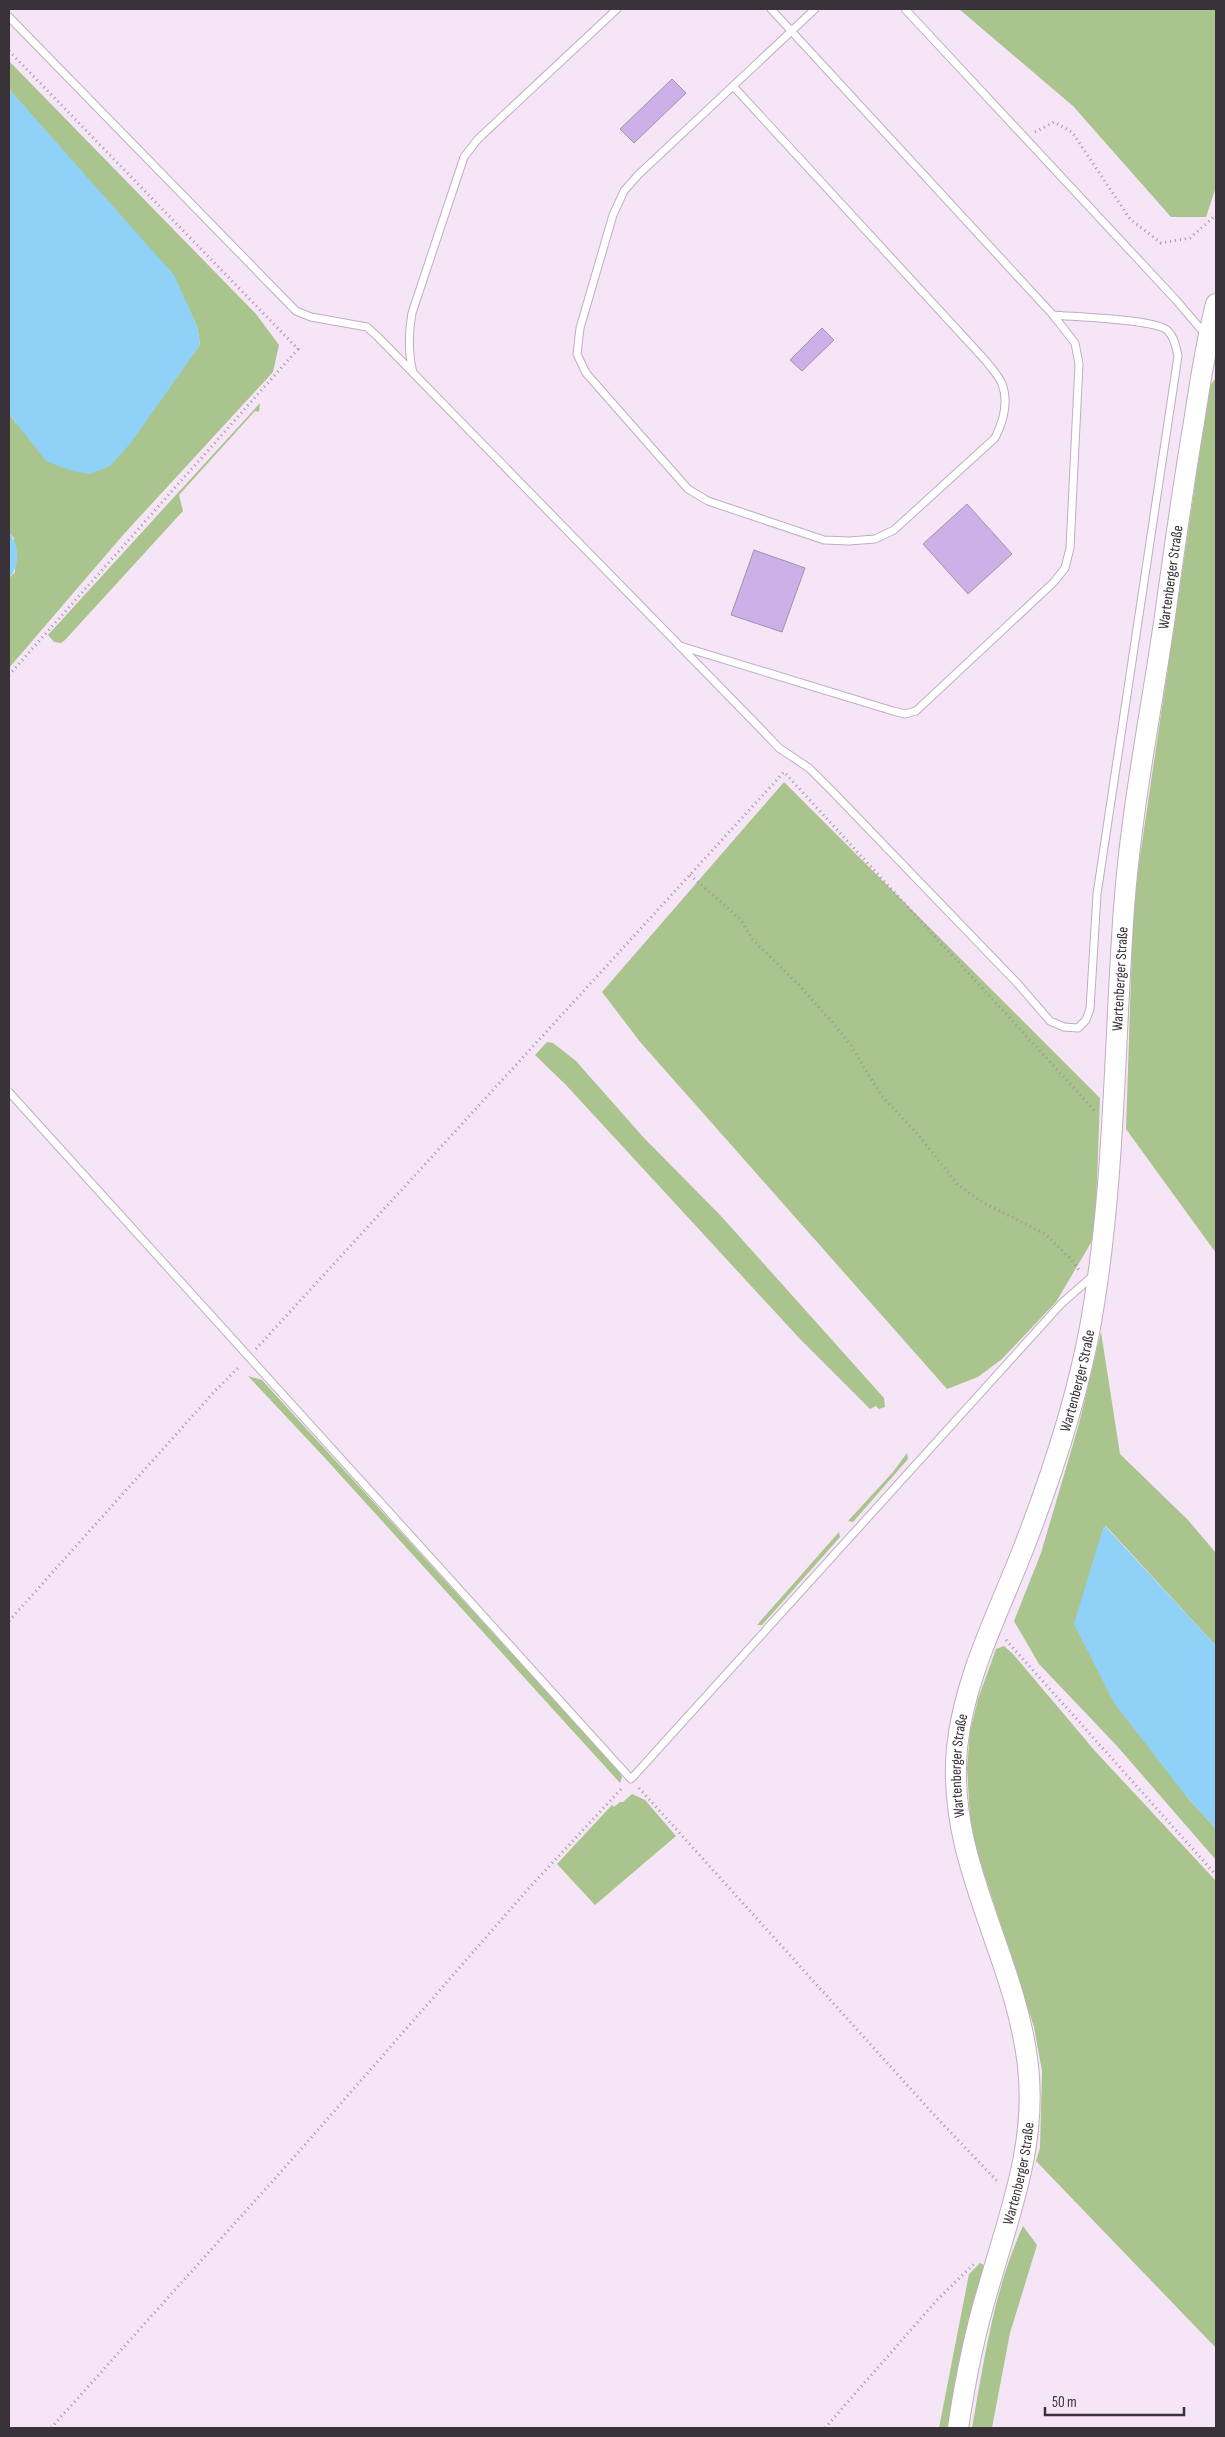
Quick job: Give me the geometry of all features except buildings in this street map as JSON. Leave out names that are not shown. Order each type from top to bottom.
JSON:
[{"type":"main road","name":"Wartenberger Straße","points":[[958,2428],[970,2360],[1002,2243],[1016,2200],[1029,2136],[1030,2086],[1024,2037],[1007,1973],[970,1871],[964,1847],[955,1780],[962,1715],[971,1682],[992,1625],[1048,1487],[1079,1379],[1091,1325],[1093,1276],[1113,1131],[1128,871],[1139,782],[1208,337],[1216,304]]},
{"type":"lane","points":[[413,374],[408,344],[412,314],[464,157],[478,139],[617,9]]},
{"type":"lane","points":[[678,645],[905,714],[916,711],[1054,582],[1065,568],[1070,548],[1080,364],[1075,343],[1053,315],[771,9]]},
{"type":"lane","points":[[733,86],[986,361],[1002,383],[1005,400],[1003,420],[995,438],[894,530],[875,539],[848,542],[824,540],[724,507],[688,489],[586,373],[577,354],[580,328],[613,214],[624,191],[638,175],[815,9]]},
{"type":"lane","points":[[905,9],[1176,300],[1208,337]]},
{"type":"lane","points":[[9,17],[296,311],[311,317],[367,327],[779,748],[809,768],[1018,984],[1050,1020],[1064,1027],[1078,1028],[1086,1020],[1090,1009],[1097,894],[1178,356],[1174,340],[1168,330],[1152,323],[1053,315]]},
{"type":"lane","points":[[9,1092],[631,1779],[1062,1303],[1093,1276]]},
{"type":"path","points":[[9,51],[298,349],[9,676]]},
{"type":"path","points":[[1024,137],[1054,122],[1072,132],[1130,219],[1161,243],[1190,238],[1216,215]]},
{"type":"path","points":[[9,1621],[214,1392],[248,1358],[784,772],[1113,1131]]},
{"type":"path","points":[[690,875],[740,919],[753,940],[798,984],[834,1024],[850,1044],[882,1095],[919,1136],[958,1185],[982,1202],[1046,1234],[1071,1259],[1093,1276]]},
{"type":"path","points":[[992,1625],[1216,1875]]},
{"type":"path","points":[[51,2428],[289,2162],[529,1888],[631,1779],[936,2117],[1016,2200]]},
{"type":"path","points":[[825,2428],[938,2300],[980,2257],[1002,2243]]},
{"type":"green space","points":[[959,9],[1216,9],[1216,187],[1206,217],[1171,217],[1073,106]]},
{"type":"green space","points":[[9,61],[256,314],[279,345],[273,372],[123,535],[9,668],[9,578],[15,572],[14,538],[9,533],[9,414],[16,423],[174,379],[200,345],[197,326],[187,305],[95,188],[9,89]]},
{"type":"green space","points":[[1216,378],[1216,1253],[1126,1129],[1133,918],[1139,863],[1209,390]]},
{"type":"green space","points":[[260,403],[259,412],[255,411],[179,495],[183,511],[65,640],[61,643],[54,642],[48,635]]},
{"type":"green space","points":[[784,782],[1100,1098],[1095,1236],[1056,1302],[1002,1359],[978,1377],[947,1389],[641,1043],[602,992]]},
{"type":"green space","points":[[547,1042],[553,1043],[576,1061],[644,1138],[721,1216],[884,1398],[885,1407],[879,1409],[876,1406],[870,1409],[800,1339],[566,1085],[535,1055]]},
{"type":"green space","points":[[1101,1332],[1120,1454],[1188,1520],[1216,1553],[1216,1646],[1105,1525],[1186,1796],[1216,1829],[1216,1860],[1117,1746],[1039,1664],[1014,1621],[1041,1553],[1079,1424]]},
{"type":"green space","points":[[248,1376],[262,1380],[619,1771],[622,1777],[620,1783],[324,1457]]},
{"type":"green space","points":[[907,1453],[908,1459],[853,1522],[848,1521],[893,1472]]},
{"type":"green space","points":[[839,1532],[840,1537],[762,1625],[757,1625]]},
{"type":"green space","points":[[1004,1646],[1013,1654],[1095,1751],[1216,1881],[1216,2348],[1036,2161],[1040,2148],[1042,2071],[1034,2027],[971,1833],[967,1768],[970,1732],[978,1699],[996,1649]]},
{"type":"green space","points":[[632,1794],[645,1800],[676,1836],[595,1905],[557,1864],[612,1805],[614,1807]]},
{"type":"green space","points":[[1023,2226],[1037,2245],[1010,2333],[992,2428],[972,2428],[997,2300],[1004,2275]]},
{"type":"green space","points":[[980,2263],[984,2265],[965,2335],[948,2428],[939,2428],[969,2274]]},
{"type":"water","points":[[9,89],[174,275],[197,326],[200,345],[130,444],[110,466],[90,474],[72,471],[46,461],[9,414]]},
{"type":"water","points":[[9,533],[17,549],[17,562],[9,578]]},
{"type":"water","points":[[1104,1525],[1216,1646],[1216,1829],[1186,1796],[1114,1703],[1074,1624]]}]
